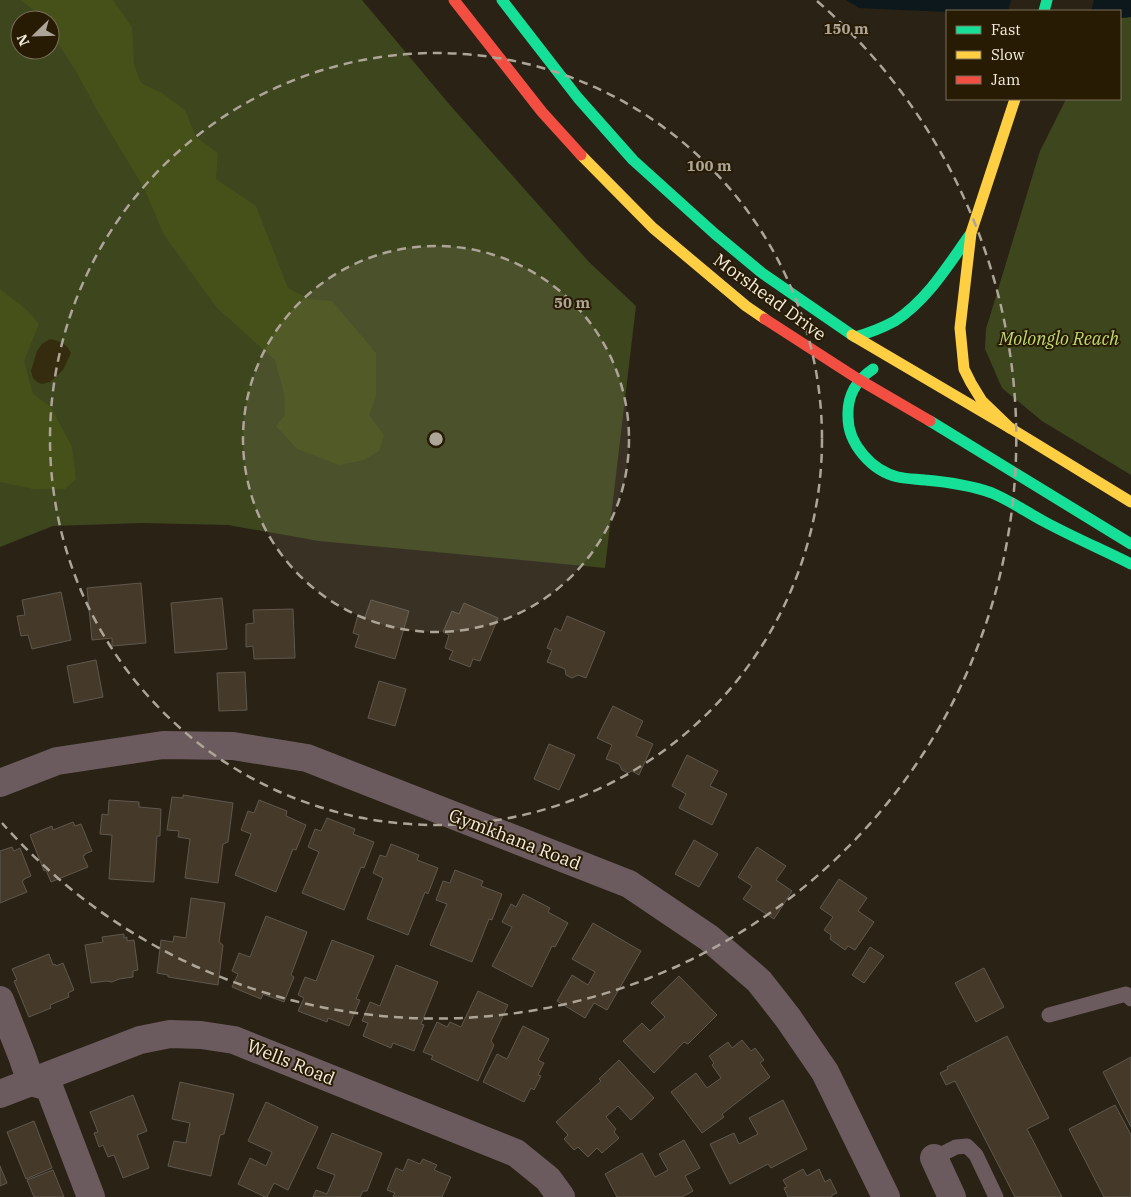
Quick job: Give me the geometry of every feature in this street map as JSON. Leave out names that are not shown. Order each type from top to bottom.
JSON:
[{"type":"main road","name":"Morshead Drive","points":[[454,0],[542,112],[582,157],[653,228],[746,306],[858,380],[904,405],[1131,544]]},
{"type":"main road","name":"Morshead Drive","points":[[502,0],[578,98],[633,160],[715,234],[754,266],[855,337],[1131,502]]},
{"type":"main road","points":[[1010,428],[990,410],[976,391],[967,375],[960,345],[961,312],[971,233],[1015,100]]},
{"type":"main road","points":[[840,339],[873,332],[894,322],[918,304],[971,233]]},
{"type":"main road","points":[[766,320],[791,332],[813,337]]},
{"type":"main road","points":[[898,363],[880,365],[870,371],[858,380],[849,397],[847,410],[849,427],[854,442],[864,456],[876,467],[898,477],[956,483],[991,493],[1131,564]]},
{"type":"street","name":"Gymkhana Road","points":[[0,783],[57,761],[163,745],[233,746],[307,758],[629,884],[710,938],[759,982],[788,1018],[825,1072],[886,1197]]},
{"type":"street","points":[[0,1000],[31,1082],[49,1087],[91,1197]]},
{"type":"street","name":"Wells Road","points":[[0,1094],[140,1040],[170,1034],[201,1035],[234,1040],[516,1153],[548,1179],[561,1197]]},
{"type":"street","points":[[934,1158],[952,1197]]},
{"type":"lane","points":[[1049,1016],[1126,994],[1131,999]]},
{"type":"lane","points":[[934,1158],[956,1148],[967,1146],[976,1155],[996,1197]]},
{"type":"green space","points":[[0,0],[362,0],[449,104],[589,262],[636,306],[605,568],[319,541],[228,525],[142,523],[53,526],[0,547]]},
{"type":"green space","points":[[20,0],[113,0],[132,27],[134,65],[141,83],[162,93],[185,110],[196,137],[218,153],[216,179],[256,206],[288,288],[309,299],[332,301],[376,353],[376,396],[369,415],[384,435],[379,451],[364,460],[339,465],[297,449],[276,426],[285,415],[284,394],[275,360],[217,308],[164,235],[144,188],[60,47],[60,10],[33,10]]},
{"type":"green space","name":"Molonglo Reach","points":[[1131,17],[1131,475],[1042,421],[1002,388],[985,349],[986,329],[1040,151],[1066,100],[1121,100],[1121,18]]},
{"type":"green space","points":[[0,289],[27,310],[39,324],[24,361],[33,394],[51,407],[72,447],[76,479],[65,489],[33,489],[0,482]]},
{"type":"sand","points":[[50,339],[63,343],[71,353],[63,370],[50,382],[42,384],[33,378],[31,371],[37,351],[42,344]]},
{"type":"shaded area","points":[[846,0],[1131,0],[1131,17],[1121,18],[1121,10],[946,10],[946,12],[859,8]]},
{"type":"pier","points":[[1011,0],[1094,0],[1091,10],[1008,10]]},
{"type":"building","points":[[141,583],[146,643],[112,646],[112,638],[92,640],[87,588]]},
{"type":"building","points":[[61,592],[71,640],[32,649],[28,635],[21,636],[17,616],[25,615],[22,600]]},
{"type":"building","points":[[222,598],[227,649],[175,653],[171,603]]},
{"type":"building","points":[[371,600],[409,611],[395,659],[355,647],[359,635],[353,633],[358,615],[365,617]]},
{"type":"building","points":[[464,603],[498,618],[480,661],[473,659],[470,667],[449,659],[453,651],[445,648],[449,635],[443,632],[452,611],[459,614]]},
{"type":"building","points":[[293,609],[295,658],[254,659],[253,646],[246,647],[246,624],[254,623],[253,610]]},
{"type":"building","points":[[567,616],[605,632],[586,678],[578,675],[572,678],[566,675],[565,669],[547,662],[552,650],[547,648],[555,628],[561,631]]},
{"type":"building","points":[[96,660],[103,697],[74,703],[67,666]]},
{"type":"building","points":[[245,672],[247,710],[219,711],[217,673]]},
{"type":"building","points":[[379,681],[406,689],[395,726],[368,718]]},
{"type":"building","points":[[613,706],[643,721],[636,736],[653,744],[639,775],[632,771],[628,773],[622,770],[619,764],[606,759],[612,745],[597,738]]},
{"type":"building","points":[[549,744],[575,755],[559,790],[534,779]]},
{"type":"building","points":[[687,755],[718,771],[710,786],[727,794],[712,825],[679,808],[686,794],[672,786]]},
{"type":"building","points":[[183,795],[233,803],[228,842],[223,844],[218,883],[185,878],[190,839],[178,837],[179,831],[167,830],[172,797],[183,798]]},
{"type":"building","points":[[109,800],[139,802],[139,807],[161,809],[160,836],[157,836],[154,882],[109,879],[112,835],[100,834],[102,814],[108,815]]},
{"type":"building","points":[[259,800],[287,811],[286,816],[306,825],[296,850],[293,849],[276,892],[235,875],[251,834],[241,830],[248,811],[254,813]]},
{"type":"building","points":[[327,818],[355,829],[353,834],[374,842],[364,868],[361,867],[344,910],[302,893],[319,852],[308,847],[315,829],[321,831]]},
{"type":"building","points":[[73,822],[75,826],[81,824],[92,851],[83,856],[88,867],[51,882],[46,870],[44,871],[30,835],[52,826],[53,830]]},
{"type":"building","points":[[694,840],[718,854],[699,887],[675,874]]},
{"type":"building","points":[[391,844],[419,855],[417,860],[438,868],[428,894],[425,892],[408,935],[367,919],[383,878],[373,873],[380,855],[386,857]]},
{"type":"building","points":[[12,847],[14,851],[20,848],[31,876],[22,881],[27,892],[0,903],[0,851]]},
{"type":"building","points":[[757,847],[786,866],[776,880],[792,891],[774,919],[743,899],[752,886],[738,877]]},
{"type":"building","points":[[455,870],[483,881],[481,886],[502,894],[492,920],[489,919],[472,962],[430,945],[447,904],[436,900],[443,881],[450,883]]},
{"type":"building","points":[[839,879],[867,898],[858,911],[874,922],[855,950],[848,946],[845,950],[830,939],[831,935],[824,930],[833,917],[820,908]]},
{"type":"building","points":[[523,894],[550,908],[548,912],[568,923],[555,947],[552,946],[532,987],[492,966],[512,927],[502,922],[511,904],[516,907]]},
{"type":"building","points":[[191,898],[225,903],[219,942],[223,945],[218,985],[168,977],[168,975],[157,973],[161,940],[173,942],[174,936],[186,938]]},
{"type":"building","points":[[266,916],[307,932],[291,975],[294,977],[284,1002],[263,994],[261,999],[232,987],[238,974],[232,971],[239,953],[250,957]]},
{"type":"building","points":[[593,923],[641,951],[607,1010],[594,1003],[585,1018],[557,1001],[572,975],[588,985],[595,972],[572,959]]},
{"type":"building","points":[[124,934],[124,938],[127,937],[127,941],[134,940],[138,970],[133,971],[133,977],[112,982],[91,983],[85,945],[103,942],[102,937]]},
{"type":"building","points":[[332,940],[374,956],[356,999],[360,1000],[349,1026],[328,1018],[327,1022],[298,1011],[304,998],[298,995],[305,977],[316,981]]},
{"type":"building","points":[[870,947],[884,956],[864,983],[852,975]]},
{"type":"building","points":[[49,954],[53,965],[55,964],[56,966],[63,963],[74,990],[68,993],[69,997],[50,1005],[51,1008],[29,1017],[14,981],[17,980],[12,969]]},
{"type":"building","points":[[396,965],[438,982],[421,1024],[424,1025],[414,1051],[393,1043],[391,1048],[363,1036],[368,1023],[362,1021],[370,1002],[380,1006]]},
{"type":"building","points":[[984,968],[1004,1007],[976,1022],[955,983]]},
{"type":"building","points":[[679,976],[717,1015],[688,1044],[684,1042],[654,1073],[623,1041],[642,1023],[650,1031],[665,1017],[651,1003]]},
{"type":"building","points":[[478,991],[508,1005],[491,1041],[494,1045],[478,1081],[431,1059],[433,1056],[423,1052],[437,1022],[447,1027],[450,1022],[461,1027]]},
{"type":"building","points":[[523,1026],[549,1039],[538,1060],[544,1063],[538,1075],[541,1076],[534,1090],[531,1088],[524,1102],[483,1082],[497,1054],[507,1059]]},
{"type":"building","points":[[1007,1036],[1049,1118],[1027,1129],[1062,1197],[1015,1197],[955,1081],[946,1085],[940,1073],[948,1069],[947,1067]]},
{"type":"building","points":[[742,1040],[751,1051],[755,1048],[764,1060],[760,1063],[770,1077],[722,1114],[724,1117],[702,1133],[671,1092],[696,1073],[707,1088],[721,1078],[712,1065],[714,1063],[709,1056],[728,1042],[732,1048]]},
{"type":"building","points":[[1131,1057],[1131,1127],[1103,1072]]},
{"type":"building","points":[[619,1060],[654,1098],[631,1120],[618,1106],[606,1117],[616,1129],[614,1132],[619,1138],[602,1153],[597,1148],[588,1157],[578,1147],[574,1150],[564,1139],[568,1135],[556,1122],[601,1081],[599,1079]]},
{"type":"building","points":[[180,1082],[234,1094],[224,1134],[220,1135],[211,1176],[168,1166],[174,1141],[186,1143],[190,1123],[172,1119]]},
{"type":"building","points":[[133,1095],[147,1131],[137,1135],[149,1168],[123,1178],[114,1155],[108,1157],[103,1145],[99,1147],[94,1133],[98,1132],[90,1112]]},
{"type":"building","points":[[783,1100],[807,1149],[771,1168],[768,1164],[730,1184],[710,1144],[734,1133],[739,1144],[758,1134],[749,1118]]},
{"type":"building","points":[[266,1102],[318,1127],[288,1190],[274,1183],[267,1197],[265,1197],[238,1184],[250,1158],[266,1166],[272,1152],[248,1141]]},
{"type":"building","points":[[1115,1105],[1131,1135],[1131,1197],[1104,1197],[1069,1129]]},
{"type":"building","points":[[34,1121],[52,1168],[26,1179],[7,1132]]},
{"type":"building","points":[[332,1133],[382,1153],[367,1191],[363,1191],[360,1197],[313,1197],[316,1190],[327,1194],[335,1175],[317,1168]]},
{"type":"building","points":[[684,1140],[700,1168],[685,1176],[693,1191],[682,1197],[617,1197],[605,1174],[642,1153],[655,1177],[668,1170],[659,1154]]},
{"type":"building","points":[[408,1159],[420,1164],[423,1159],[437,1165],[434,1170],[451,1177],[442,1197],[395,1197],[393,1196],[395,1193],[387,1190],[396,1168],[403,1171]]},
{"type":"building","points":[[0,1166],[7,1183],[0,1186]]},
{"type":"building","points":[[803,1169],[807,1176],[819,1169],[825,1182],[830,1179],[837,1193],[832,1195],[832,1197],[788,1197],[784,1188],[787,1187],[783,1180]]},
{"type":"building","points":[[53,1170],[64,1197],[34,1197],[27,1180]]},
{"type":"traffic: fast","points":[[502,0],[578,98],[633,160],[715,234],[762,273],[852,335]]},
{"type":"traffic: fast","points":[[1044,10],[1047,0]]},
{"type":"traffic: fast","points":[[855,337],[885,326],[906,313],[927,293],[969,236]]},
{"type":"traffic: fast","points":[[873,369],[861,379],[853,390],[849,402],[848,417],[852,437],[857,446],[863,455],[879,469],[898,477],[959,484],[992,493],[1056,528],[1131,564]]},
{"type":"traffic: fast","points":[[930,421],[1131,544]]},
{"type":"traffic: slow","points":[[1010,428],[982,401],[971,383],[964,369],[960,328],[971,233],[1015,100]]},
{"type":"traffic: slow","points":[[581,155],[653,228],[746,306],[765,319]]},
{"type":"traffic: slow","points":[[852,335],[1131,502]]},
{"type":"traffic: jam","points":[[454,0],[542,112],[581,155]]},
{"type":"traffic: jam","points":[[765,319],[858,379],[930,421]]}]
